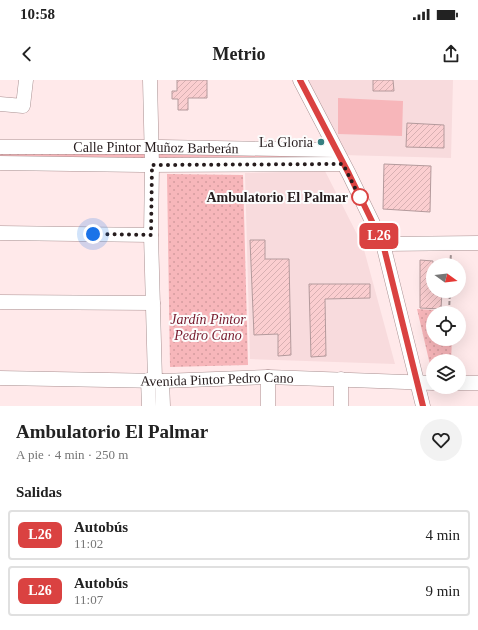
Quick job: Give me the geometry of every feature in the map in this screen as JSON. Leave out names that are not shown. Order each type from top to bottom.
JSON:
[{"type":"street","points":[[0,104],[23,106],[26,80]]},
{"type":"street","points":[[149,406],[155,381],[151,235],[152,148],[150,80]]},
{"type":"street","points":[[300,80],[383,244],[423,406]]},
{"type":"street","name":"Calle Pintor Muñoz Barberán","points":[[0,147],[335,150]]},
{"type":"street","name":"Calle Pintor Muñoz Barberán","points":[[0,163],[152,165],[343,164]]},
{"type":"street","points":[[0,233],[151,235]]},
{"type":"street","points":[[383,244],[478,240]]},
{"type":"street","points":[[0,302],[153,303]]},
{"type":"street","points":[[268,377],[268,406]]},
{"type":"street","name":"Avenida Pintor Pedro Cano","points":[[0,378],[155,381],[268,377],[426,383]]},
{"type":"street","points":[[340,406],[341,379]]},
{"type":"street","points":[[155,381],[163,406]]},
{"type":"street","points":[[466,383],[478,383]]},
{"type":"shaded area","points":[[304,80],[453,80],[451,158],[343,155]]},
{"type":"shaded area","points":[[325,171],[363,246],[395,364],[250,359],[245,173]]},
{"type":"green space","points":[[338,98],[403,101],[402,136],[338,134]]},
{"type":"green space","points":[[0,152],[149,154],[149,159],[0,159]]},
{"type":"green space","points":[[159,152],[332,155],[336,161],[159,160]]},
{"type":"green space","name":"Jardín Pintor Pedro Cano","points":[[167,174],[243,175],[248,365],[170,367]]},
{"type":"green space","points":[[417,309],[426,310],[426,346],[452,346],[451,354],[428,354]]},
{"type":"building","points":[[177,80],[207,80],[207,98],[188,98],[188,110],[178,110],[178,99],[172,99],[172,91],[177,91]]},
{"type":"building","points":[[373,80],[393,80],[394,91],[373,91]]},
{"type":"building","points":[[407,123],[444,125],[444,148],[406,147]]},
{"type":"building","points":[[384,164],[431,166],[430,212],[383,209]]},
{"type":"building","points":[[250,240],[265,240],[265,259],[289,259],[291,355],[278,356],[278,334],[254,335]]},
{"type":"building","points":[[420,260],[426,260],[426,298],[442,298],[441,306],[426,306],[426,308],[420,308]]},
{"type":"building","points":[[309,284],[370,284],[370,298],[325,299],[326,356],[311,357]]},
{"type":"bus line","name":"L26","points":[[300,80],[335,150],[349,174],[383,244],[423,406]]},
{"type":"place","name":"La Gloria","points":[[321,142]]},
{"type":"place","name":"Ambulatorio El Palmar","points":[[360,197]]},
{"type":"route","points":[[93,234],[151,235],[152,165],[343,164],[362,202],[360,197]]}]
